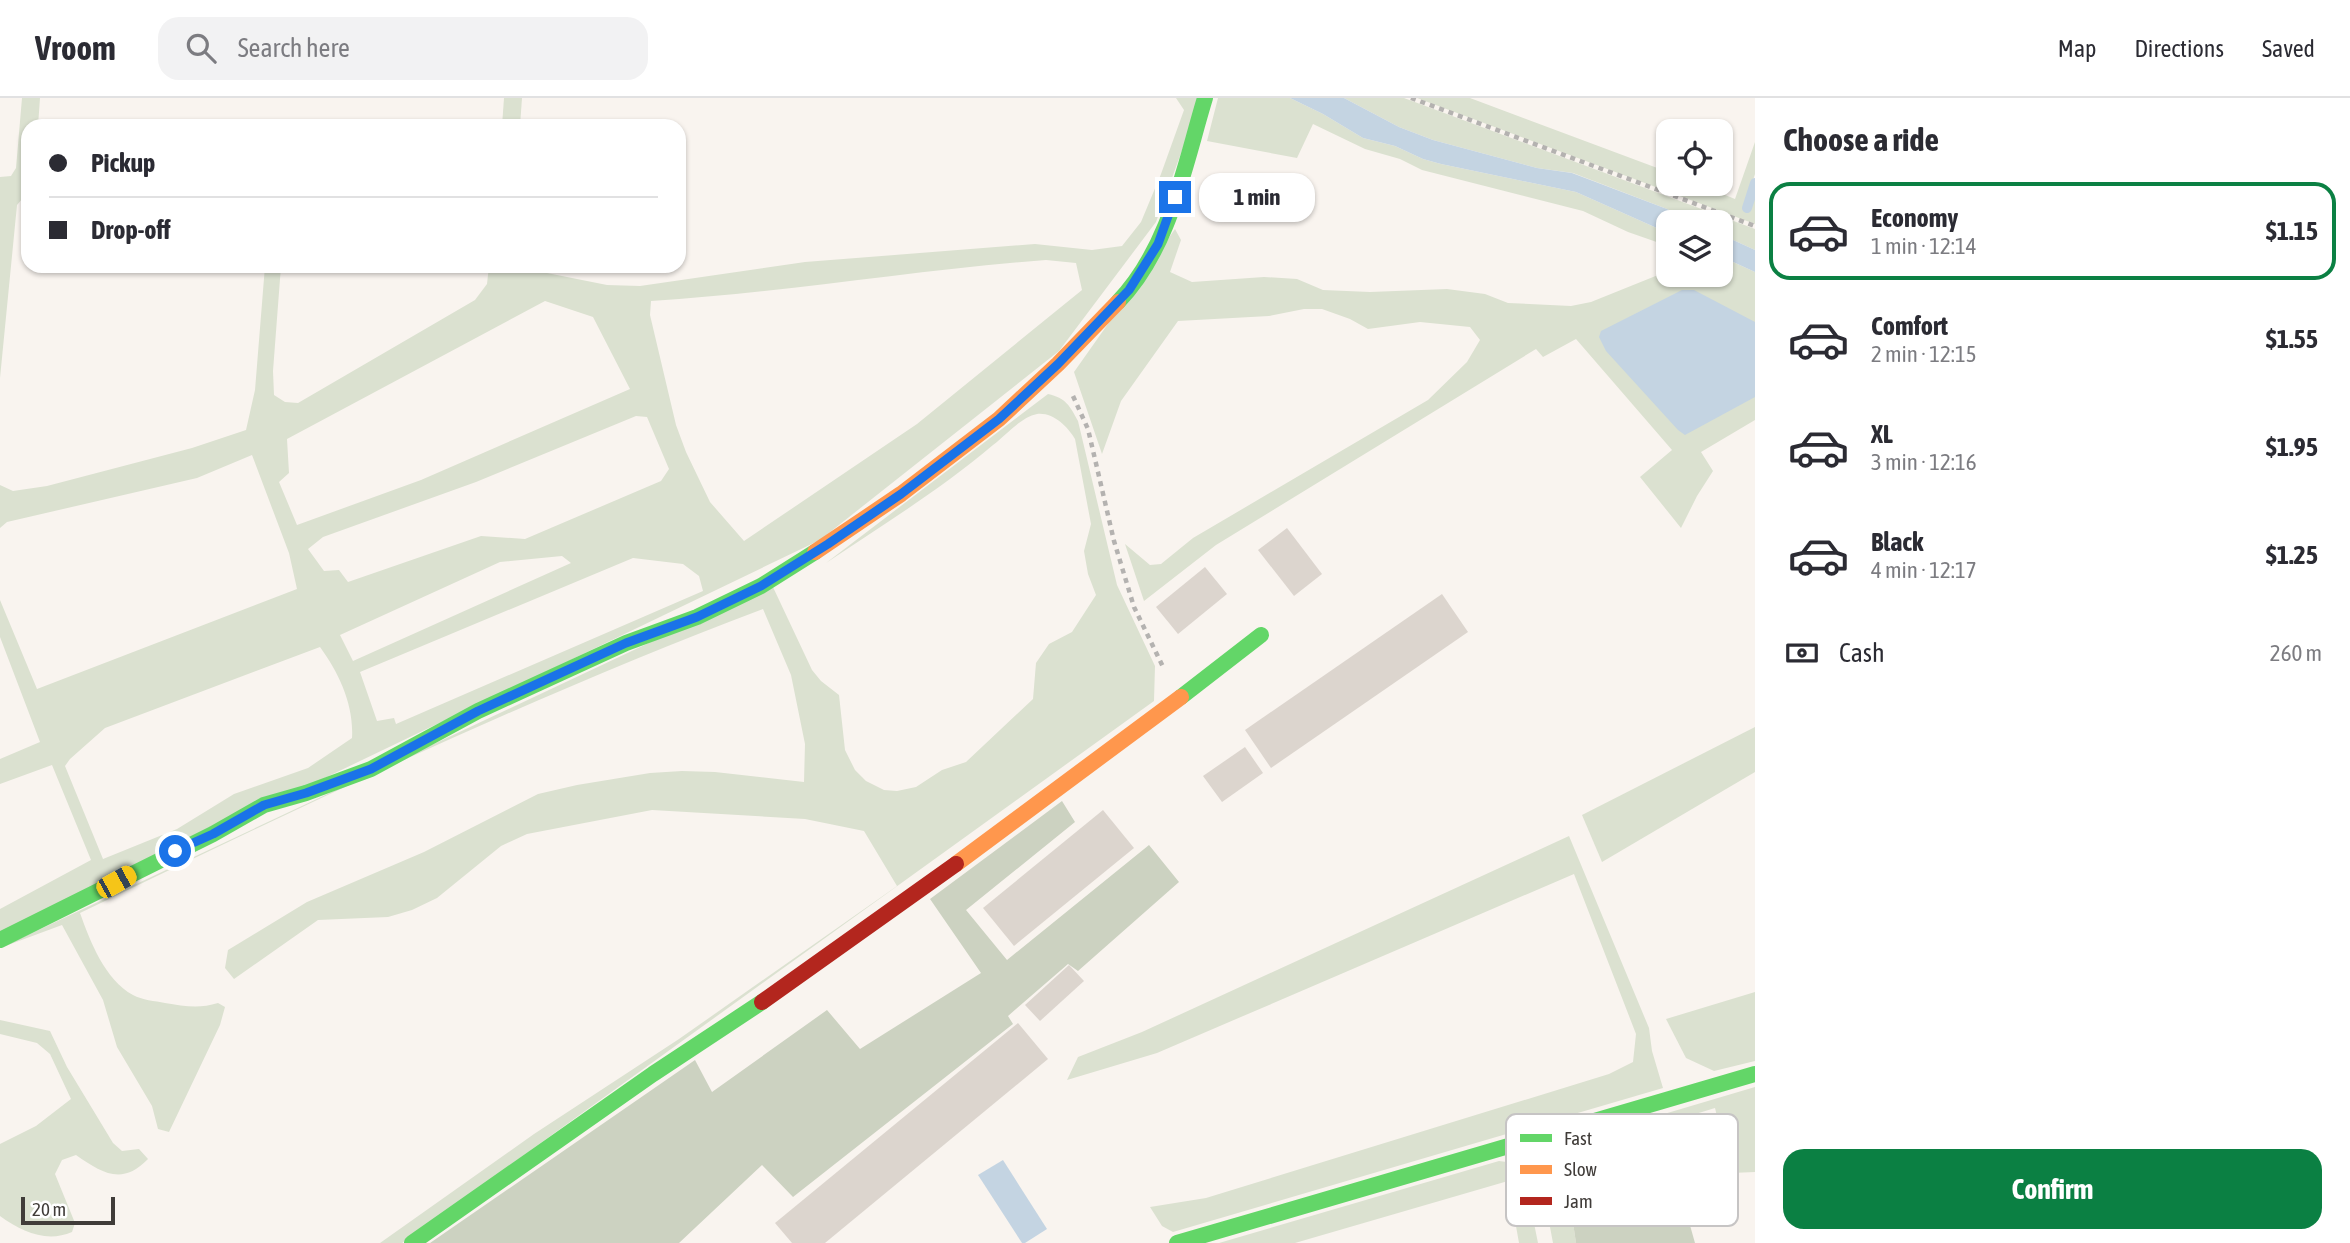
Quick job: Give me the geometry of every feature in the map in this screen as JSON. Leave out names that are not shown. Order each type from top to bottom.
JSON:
[{"type":"street","points":[[0,940],[96,894],[264,805],[371,769],[478,711],[626,643],[697,617],[761,586],[901,494],[999,419],[1058,364],[1129,290],[1158,244],[1205,98]]},
{"type":"street","points":[[412,1243],[856,936],[1060,789],[1261,635]]},
{"type":"street","points":[[1618,1114],[1755,1074]]},
{"type":"street","points":[[1177,1243],[1506,1147]]},
{"type":"path","points":[[1411,98],[1755,226]]},
{"type":"path","points":[[1058,364],[1088,429],[1114,541],[1134,607],[1161,664],[1181,697]]},
{"type":"green space","points":[[22,98],[40,98],[38,119],[21,119],[21,200],[17,205],[0,378],[0,177],[11,176],[16,168]]},
{"type":"green space","points":[[504,98],[522,98],[520,119],[502,119]]},
{"type":"green space","points":[[1176,98],[1201,98],[1156,222],[1059,351],[820,540],[0,934],[0,909],[91,860],[52,765],[0,784],[0,759],[40,742],[0,637],[0,600],[37,689],[297,589],[289,553],[252,455],[197,478],[7,522],[0,528],[0,485],[13,491],[47,486],[192,448],[246,430],[255,390],[264,273],[280,273],[273,371],[274,395],[285,402],[298,403],[475,300],[487,284],[488,273],[547,273],[607,285],[640,286],[805,262],[1035,244],[1092,250],[1122,246],[1141,222],[1184,110]],"holes":[[[1046,260],[1076,263],[1082,290],[917,424],[744,541],[710,502],[676,425],[650,315],[651,301],[750,293]],[[545,301],[593,317],[630,389],[421,480],[297,525],[279,482],[289,473],[287,439]],[[636,416],[647,417],[669,469],[661,481],[525,539],[481,536],[348,582],[339,570],[324,571],[308,549],[323,537],[476,482]],[[562,556],[571,563],[353,661],[340,635],[500,562]],[[633,558],[683,564],[699,576],[703,591],[396,724],[394,718],[377,721],[360,672]],[[320,647],[339,679],[348,702],[352,738],[308,768],[234,794],[177,829],[103,859],[65,766],[105,728]]]},
{"type":"green space","points":[[1218,98],[1290,98],[1363,138],[1395,146],[1423,159],[1576,192],[1656,228],[1656,242],[1583,211],[1422,170],[1400,159],[1365,149],[1313,124],[1297,158],[1207,141]]},
{"type":"green space","points":[[1344,98],[1404,98],[1656,192],[1656,196],[1667,196],[1704,210],[1669,210],[1573,173],[1537,168],[1433,140],[1399,127]]},
{"type":"green space","points":[[1417,98],[1470,98],[1656,168],[1656,187]]},
{"type":"green space","points":[[1755,142],[1755,174],[1744,208],[1750,210],[1755,194],[1755,224],[1733,216],[1733,210],[1717,210],[1680,196],[1728,196],[1735,199]]},
{"type":"green space","points":[[1733,221],[1755,229],[1755,250],[1733,240]]},
{"type":"green space","points":[[1175,229],[1181,240],[1170,272],[1192,282],[1264,277],[1297,279],[1323,290],[1370,292],[1447,289],[1485,294],[1508,303],[1571,306],[1591,302],[1656,276],[1656,287],[1733,287],[1733,262],[1755,272],[1755,420],[1701,452],[1713,471],[1681,528],[1640,477],[1672,450],[1576,339],[1543,357],[1536,349],[1216,545],[1144,601],[1125,544],[1150,565],[1161,564],[1193,538],[1428,400],[1467,362],[1480,340],[1470,327],[1420,322],[1368,329],[1322,309],[1304,309],[1269,316],[1178,321],[1121,401],[1102,454],[1074,372]]},
{"type":"green space","points":[[1048,394],[1067,403],[1078,421],[1117,585],[1155,666],[1154,701],[402,1243],[380,1243],[534,1134],[679,1039],[897,886],[864,831],[805,819],[652,810],[527,834],[501,846],[437,898],[412,910],[388,917],[318,920],[234,979],[225,968],[228,950],[307,902],[424,852],[538,794],[650,773],[682,771],[804,782],[805,744],[791,675],[763,609],[504,715],[80,913],[107,970],[114,980],[133,995],[179,1005],[218,1003],[225,1007],[220,1025],[169,1132],[158,1129],[152,1106],[117,1047],[103,1000],[62,925],[0,948],[772,585],[812,670],[839,695],[845,750],[855,770],[866,781],[884,790],[897,791],[916,787],[942,770],[966,762],[1033,699],[1036,663],[1049,644],[1072,632],[1096,595],[1088,574],[1084,551],[1091,524],[1072,434],[1049,415],[1037,414],[1025,419],[932,492],[826,563]]},
{"type":"green space","points":[[1755,727],[1755,772],[1602,862],[1582,815]]},
{"type":"green space","points":[[1062,801],[1075,822],[966,910],[1007,960],[1149,845],[1179,882],[1078,971],[1068,964],[1008,1016],[1013,1024],[793,1197],[762,1165],[679,1243],[430,1243],[695,1060],[712,1092],[827,1010],[860,1049],[981,973],[930,899]]},
{"type":"green space","points":[[1569,836],[1649,1028],[1652,1051],[1663,1088],[1575,1114],[1506,1114],[1506,1134],[1173,1232],[1162,1226],[1150,1207],[1206,1198],[1609,1074],[1633,1062],[1636,1034],[1574,874],[1157,1053],[1067,1080],[1078,1057],[1142,1032]]},
{"type":"green space","points":[[1755,992],[1755,1061],[1714,1071],[1686,1058],[1666,1019]]},
{"type":"green space","points":[[0,1020],[50,1031],[67,1067],[113,1143],[122,1151],[139,1149],[148,1159],[139,1167],[121,1174],[103,1171],[76,1155],[62,1160],[55,1174],[75,1223],[72,1232],[63,1235],[35,1234],[0,1216],[0,1144],[36,1126],[71,1099],[50,1054],[37,1043],[0,1034]]},
{"type":"green space","points":[[1755,1087],[1755,1172],[1738,1173],[1738,1114],[1716,1114],[1715,1108],[1696,1114],[1664,1114]]},
{"type":"green space","points":[[1499,1161],[1506,1162],[1506,1182],[1295,1243],[1219,1243]]},
{"type":"green space","points":[[1516,1226],[1535,1226],[1538,1243],[1519,1243]]},
{"type":"green space","points":[[1550,1226],[1573,1226],[1576,1243],[1553,1243]]},
{"type":"green space","points":[[1573,1226],[1690,1226],[1695,1243],[1576,1243]]},
{"type":"water","points":[[1290,98],[1344,98],[1399,127],[1433,140],[1537,168],[1572,173],[1669,210],[1656,210],[1656,228],[1576,192],[1423,159],[1395,146],[1363,138]]},
{"type":"water","points":[[1733,240],[1755,250],[1755,272],[1733,262]]},
{"type":"water","points":[[1682,290],[1694,290],[1755,322],[1755,397],[1685,435],[1606,351],[1599,337],[1601,331]]},
{"type":"water","points":[[1003,1160],[1047,1229],[1025,1243],[1022,1243],[978,1175]]},
{"type":"building","points":[[1287,528],[1322,574],[1294,596],[1258,550]]},
{"type":"building","points":[[1205,567],[1227,594],[1178,634],[1156,607]]},
{"type":"building","points":[[1442,594],[1468,632],[1271,768],[1245,730]]},
{"type":"building","points":[[1245,747],[1263,773],[1222,802],[1203,776]]},
{"type":"building","points":[[1103,810],[1134,848],[1014,946],[983,908]]},
{"type":"building","points":[[1069,965],[1084,981],[1040,1021],[1025,1005]]},
{"type":"building","points":[[1018,1023],[1048,1059],[825,1243],[792,1243],[775,1223]]},
{"type":"waterway","points":[[1747,208],[1755,183]]},
{"type":"traffic: fast","points":[[1118,302],[1136,281],[1163,232],[1182,179],[1205,98]]},
{"type":"traffic: fast","points":[[0,940],[213,834],[264,805],[371,769],[478,711],[626,643],[697,617],[761,586],[815,552]]},
{"type":"traffic: fast","points":[[1181,697],[1261,635]]},
{"type":"traffic: fast","points":[[412,1243],[653,1074],[762,1002]]},
{"type":"traffic: fast","points":[[1618,1114],[1755,1074]]},
{"type":"traffic: fast","points":[[1177,1243],[1506,1147]]},
{"type":"traffic: slow","points":[[815,552],[901,494],[999,419],[1058,364],[1118,302]]},
{"type":"traffic: slow","points":[[956,864],[1181,697]]},
{"type":"traffic: jam","points":[[762,1002],[956,864]]},
{"type":"route","points":[[175,851],[213,834],[264,805],[371,769],[478,711],[626,643],[697,617],[761,586],[828,544],[901,494],[999,419],[1058,364],[1129,290],[1158,244],[1175,197]]}]
